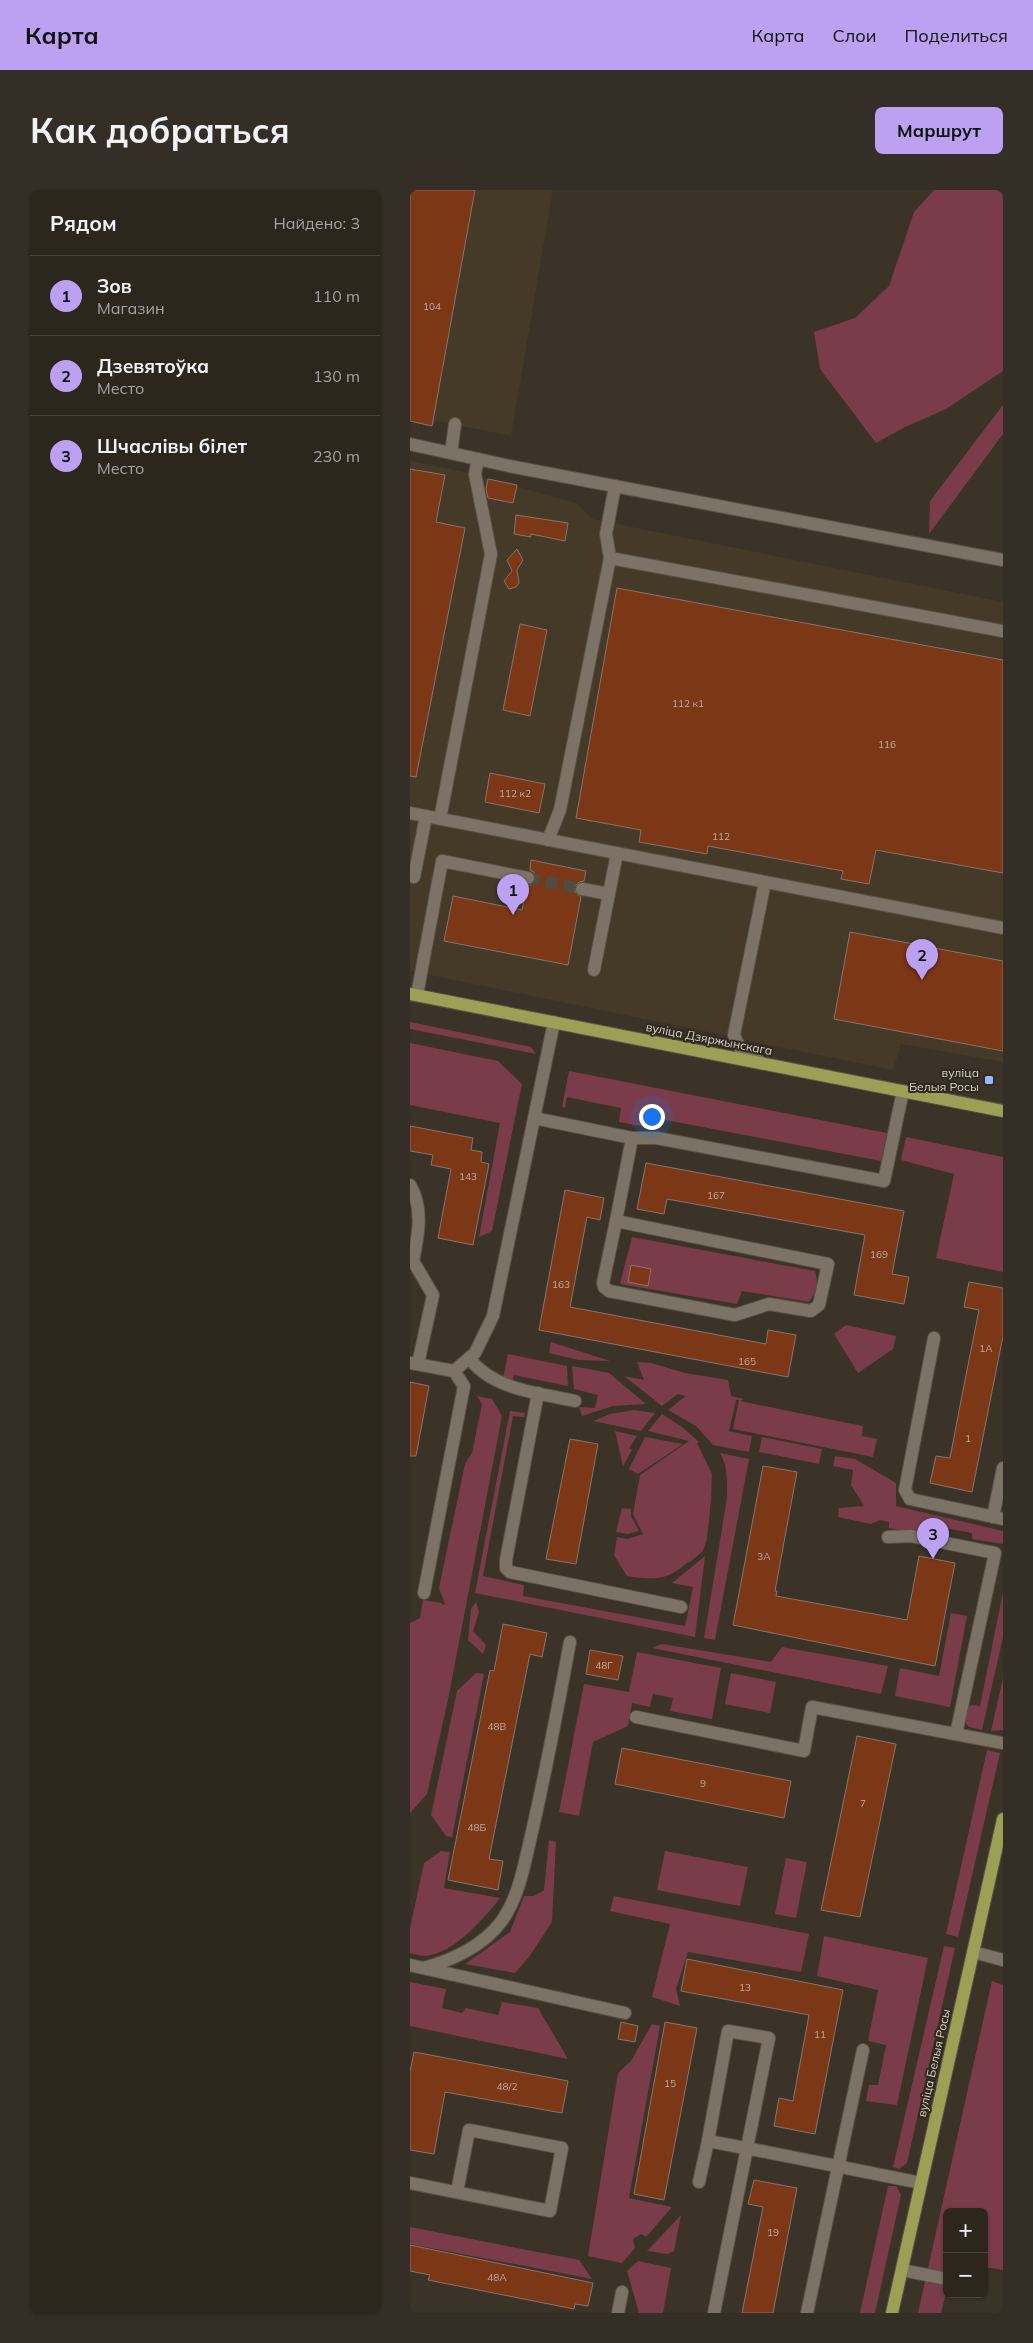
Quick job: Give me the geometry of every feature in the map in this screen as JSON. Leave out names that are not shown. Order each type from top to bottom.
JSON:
[{"type":"main road","name":"вуліца Дзяржынскага","points":[[414,994],[1003,1111]]},
{"type":"main road","name":"вуліца Белыя Росы","points":[[892,2313],[1003,1819]]},
{"type":"street","points":[[451,453],[456,424]]},
{"type":"street","points":[[410,444],[615,486],[1003,560]]},
{"type":"street","points":[[440,819],[492,554],[475,474],[478,459]]},
{"type":"street","points":[[548,840],[560,810],[610,558],[606,534],[615,486]]},
{"type":"street","points":[[610,558],[1003,631]]},
{"type":"street","points":[[410,813],[1003,928]]},
{"type":"street","points":[[414,877],[426,816]]},
{"type":"street","points":[[594,970],[617,853]]},
{"type":"street","points":[[414,994],[421,974],[442,861],[528,878]]},
{"type":"street","points":[[764,1064],[742,1052],[734,1035],[765,882]]},
{"type":"street","points":[[582,889],[609,894]]},
{"type":"street","points":[[454,1371],[476,1353],[493,1316],[554,1022]]},
{"type":"street","points":[[534,1118],[632,1138],[657,1138],[884,1181],[904,1091]]},
{"type":"street","points":[[616,1221],[828,1264],[819,1305],[810,1311],[769,1304],[735,1315],[609,1290],[604,1287],[603,1283],[632,1138]]},
{"type":"street","points":[[410,1185],[418,1206],[418,1234],[413,1261],[434,1295],[414,1363],[454,1371],[464,1386],[424,1593]]},
{"type":"street","points":[[934,1338],[905,1490],[910,1499],[998,1518],[1003,1468]]},
{"type":"street","points":[[469,1358],[478,1370],[494,1380],[538,1393],[575,1401]]},
{"type":"street","points":[[538,1393],[506,1568],[510,1572],[681,1607]]},
{"type":"street","points":[[888,1537],[911,1536],[995,1553],[956,1734]]},
{"type":"street","points":[[423,1968],[444,1963],[480,1941],[500,1924],[511,1906],[519,1887],[536,1813],[570,1642]]},
{"type":"street","points":[[636,1717],[804,1751],[812,1707],[1003,1743]]},
{"type":"street","points":[[973,1952],[1003,1960]]},
{"type":"street","points":[[410,1965],[625,2014]]},
{"type":"street","points":[[699,2182],[728,2030],[769,2038],[714,2313]]},
{"type":"street","points":[[808,2313],[864,2050]]},
{"type":"street","points":[[410,2183],[550,2211],[562,2148],[469,2130],[457,2192]]},
{"type":"street","points":[[708,2141],[921,2183]]},
{"type":"street","points":[[902,2270],[943,2278]]},
{"type":"street","points":[[618,2313],[622,2292]]},
{"type":"shaded area","points":[[410,190],[553,190],[511,436],[436,421],[432,426],[410,421]]},
{"type":"shaded area","points":[[934,190],[1003,190],[1003,371],[946,409],[905,427],[876,443],[820,369],[814,332],[855,318],[889,286],[914,212]]},
{"type":"shaded area","points":[[1003,405],[1003,434],[929,534],[930,501]]},
{"type":"shaded area","points":[[410,461],[465,472],[576,503],[593,519],[1003,602],[1003,1062],[901,1044],[893,1070],[410,971]]},
{"type":"shaded area","points":[[410,1022],[531,1047],[536,1054],[410,1029]]},
{"type":"shaded area","points":[[410,1043],[498,1061],[522,1084],[492,1231],[479,1237],[500,1123],[410,1105]]},
{"type":"shaded area","points":[[569,1071],[887,1133],[881,1161],[650,1117],[645,1127],[619,1122],[621,1108],[567,1097],[565,1108],[562,1107]]},
{"type":"shaded area","points":[[906,1137],[1003,1157],[1003,1272],[936,1258],[954,1174],[901,1160]]},
{"type":"shaded area","points":[[632,1237],[815,1271],[816,1287],[809,1302],[742,1291],[737,1304],[620,1284]]},
{"type":"shaded area","points":[[846,1325],[896,1336],[893,1349],[858,1373],[834,1334]]},
{"type":"shaded area","points":[[551,1342],[610,1361],[579,1360],[549,1353]]},
{"type":"shaded area","points":[[508,1354],[567,1366],[568,1386],[514,1375],[513,1381],[503,1378]]},
{"type":"shaded area","points":[[637,1362],[651,1363],[685,1373],[728,1380],[731,1396],[744,1399],[740,1401],[863,1426],[862,1436],[877,1439],[873,1457],[733,1429],[739,1400],[736,1400],[729,1431],[752,1436],[749,1452],[713,1445],[696,1426],[668,1410],[686,1396],[678,1394],[662,1406],[624,1376],[644,1380]]},
{"type":"shaded area","points":[[572,1366],[609,1373],[646,1404],[613,1406],[582,1416],[579,1407],[595,1408],[598,1395],[574,1389]]},
{"type":"shaded area","points":[[477,1396],[492,1399],[502,1416],[449,1695],[427,1794],[410,1813],[410,1623],[420,1618],[423,1600],[442,1603],[442,1605],[445,1604],[439,1588],[465,1464],[472,1453],[482,1404]]},
{"type":"shaded area","points":[[634,1410],[655,1413],[641,1431],[593,1421],[610,1414]]},
{"type":"shaded area","points":[[510,1411],[525,1413],[524,1417],[513,1416],[483,1576],[524,1585],[523,1596],[685,1626],[693,1587],[672,1583],[705,1556],[695,1637],[475,1593]]},
{"type":"shaded area","points":[[662,1414],[682,1427],[699,1442],[697,1443],[712,1474],[707,1539],[703,1551],[689,1563],[667,1576],[645,1578],[627,1576],[614,1555],[617,1537],[627,1539],[643,1534],[633,1514],[640,1475],[689,1441],[648,1431]]},
{"type":"shaded area","points":[[615,1431],[637,1436],[629,1448],[632,1450],[623,1466]]},
{"type":"shaded area","points":[[645,1437],[683,1444],[638,1474],[629,1469]]},
{"type":"shaded area","points":[[762,1437],[822,1449],[819,1464],[759,1452]]},
{"type":"shaded area","points":[[720,1453],[749,1459],[715,1640],[704,1638],[727,1498],[726,1469]]},
{"type":"shaded area","points":[[835,1456],[855,1459],[896,1483],[896,1506],[1003,1531],[1003,1544],[972,1539],[972,1533],[933,1526],[924,1534],[889,1528],[889,1522],[880,1520],[871,1524],[838,1517],[839,1508],[864,1506],[851,1485],[853,1470],[833,1466]]},
{"type":"shaded area","points":[[622,1508],[631,1509],[631,1516],[639,1531],[628,1534],[616,1532]]},
{"type":"shaded area","points":[[1003,1592],[1003,1637],[982,1730],[969,1727],[963,1720],[967,1708],[972,1705],[980,1706]]},
{"type":"shaded area","points":[[476,1602],[479,1612],[473,1631],[486,1645],[483,1654],[468,1640],[471,1609]]},
{"type":"shaded area","points":[[951,1613],[967,1616],[950,1707],[895,1696],[900,1668],[939,1676]]},
{"type":"shaded area","points":[[662,1644],[771,1662],[782,1647],[888,1666],[881,1694],[652,1648]]},
{"type":"shaded area","points":[[637,1652],[721,1668],[712,1719],[670,1711],[673,1698],[653,1694],[650,1707],[632,1703],[628,1726],[593,1742],[579,1816],[559,1812],[584,1684],[629,1692]]},
{"type":"shaded area","points":[[476,1673],[484,1674],[452,1837],[446,1836],[431,1815],[457,1691]]},
{"type":"shaded area","points":[[731,1673],[776,1682],[770,1713],[725,1704]]},
{"type":"shaded area","points":[[1003,1678],[1003,1730],[991,1731]]},
{"type":"shaded area","points":[[987,1750],[1000,1753],[958,1937],[946,1934]]},
{"type":"shaded area","points":[[549,1840],[556,1842],[552,1922],[529,1957],[515,1973],[465,1964],[510,1932],[524,1896],[534,1896],[544,1890]]},
{"type":"shaded area","points":[[441,1851],[450,1852],[444,1888],[500,1898],[468,1934],[447,1949],[437,1954],[426,1956],[410,1953],[410,1928],[424,1863]]},
{"type":"shaded area","points":[[665,1851],[748,1867],[740,1906],[657,1890]]},
{"type":"shaded area","points":[[786,1858],[807,1862],[796,1918],[775,1914]]},
{"type":"shaded area","points":[[614,1896],[809,1934],[801,1972],[688,1952],[676,1989],[680,2006],[652,1997],[670,1924],[610,1911]]},
{"type":"shaded area","points":[[824,1936],[928,1958],[897,2105],[866,2101],[869,2085],[878,2085],[886,2045],[868,2041],[878,1990],[817,1976]]},
{"type":"shaded area","points":[[944,1946],[955,1948],[907,2163],[899,2169],[893,2167]]},
{"type":"shaded area","points":[[992,1981],[1003,1985],[1003,2270],[988,2268],[988,2208],[943,2208],[943,2298],[945,2298],[941,2313],[918,2313]]},
{"type":"shaded area","points":[[410,1982],[446,1989],[442,2008],[462,2013],[466,2008],[498,2015],[502,2002],[538,2008],[568,2059],[410,2026]]},
{"type":"shaded area","points":[[652,2024],[660,2026],[629,2198],[672,2207],[646,2237],[641,2234],[633,2239],[635,2248],[622,2263],[588,2256],[618,2073],[631,2061]]},
{"type":"shaded area","points":[[888,2186],[896,2186],[901,2195],[875,2313],[860,2313]]},
{"type":"shaded area","points":[[681,2215],[674,2251],[667,2254],[647,2251]]},
{"type":"shaded area","points":[[410,2227],[579,2260],[592,2279],[410,2244]]},
{"type":"shaded area","points":[[638,2261],[671,2268],[663,2313],[639,2313],[627,2271]]},
{"type":"building","points":[[410,190],[475,190],[432,426],[410,421]]},
{"type":"building","points":[[410,469],[445,475],[436,522],[465,528],[416,777],[410,776]]},
{"type":"building","points":[[488,479],[517,485],[513,503],[488,498],[486,489]]},
{"type":"building","points":[[516,515],[568,523],[565,541],[531,534],[531,537],[514,534]]},
{"type":"building","points":[[517,549],[523,560],[517,570],[519,583],[516,587],[509,589],[504,581],[512,571],[507,560]]},
{"type":"building","points":[[617,588],[1003,660],[1003,873],[876,850],[869,884],[841,879],[843,871],[708,846],[707,854],[639,842],[641,830],[576,818]]},
{"type":"building","points":[[520,624],[547,630],[530,716],[503,710]]},
{"type":"building","points":[[490,773],[545,784],[539,813],[485,802]]},
{"type":"building","points":[[531,860],[586,871],[584,881],[579,882],[574,887],[575,892],[581,897],[568,965],[444,941],[453,896],[522,910],[527,886],[534,884],[536,879],[534,872],[530,870]]},
{"type":"building","points":[[850,932],[1003,961],[1003,1051],[834,1019]]},
{"type":"building","points":[[410,1126],[473,1138],[471,1150],[482,1152],[481,1162],[489,1164],[473,1245],[438,1238],[451,1169],[431,1165],[433,1155],[410,1151]]},
{"type":"building","points":[[646,1163],[904,1211],[892,1274],[909,1277],[904,1304],[854,1295],[865,1235],[667,1199],[664,1214],[637,1209]]},
{"type":"building","points":[[565,1190],[604,1198],[600,1220],[587,1217],[570,1307],[766,1344],[768,1330],[796,1335],[788,1377],[539,1330]]},
{"type":"building","points":[[631,1265],[651,1269],[648,1286],[628,1282]]},
{"type":"building","points":[[969,1282],[1003,1288],[1003,1336],[972,1492],[930,1483],[936,1456],[950,1458],[979,1310],[964,1307]]},
{"type":"building","points":[[410,1382],[429,1386],[416,1456],[410,1456]]},
{"type":"building","points":[[570,1439],[598,1444],[576,1564],[546,1559]]},
{"type":"building","points":[[763,1466],[797,1472],[775,1591],[777,1591],[776,1596],[907,1620],[919,1556],[955,1563],[935,1666],[733,1625]]},
{"type":"building","points":[[503,1624],[547,1633],[542,1657],[530,1654],[489,1859],[503,1861],[498,1890],[448,1880],[490,1670],[494,1671]]},
{"type":"building","points":[[590,1650],[623,1656],[618,1680],[586,1674]]},
{"type":"building","points":[[857,1736],[896,1744],[860,1917],[821,1910]]},
{"type":"building","points":[[622,1748],[791,1781],[784,1818],[615,1784]]},
{"type":"building","points":[[687,1959],[843,1990],[815,2134],[774,2126],[779,2098],[793,2101],[809,2015],[681,1991]]},
{"type":"building","points":[[621,2022],[638,2026],[635,2042],[618,2039]]},
{"type":"building","points":[[665,2022],[697,2028],[664,2200],[634,2194]]},
{"type":"building","points":[[414,2052],[568,2081],[562,2113],[445,2092],[434,2154],[410,2150],[410,2072]]},
{"type":"building","points":[[754,2180],[797,2188],[773,2313],[742,2313],[763,2207],[748,2204]]},
{"type":"building","points":[[410,2245],[593,2283],[588,2306],[575,2304],[574,2309],[428,2280],[430,2275],[410,2271]]},
{"type":"tunnel","points":[[528,878],[582,889]]},
{"type":"place","name":"Зов","points":[[513,915]]},
{"type":"place","name":"Дзевятоўка","points":[[922,980]]},
{"type":"place","name":"вуліца Белыя Росы","points":[[989,1080]]},
{"type":"place","name":"Шчаслівы білет","points":[[933,1559]]}]
